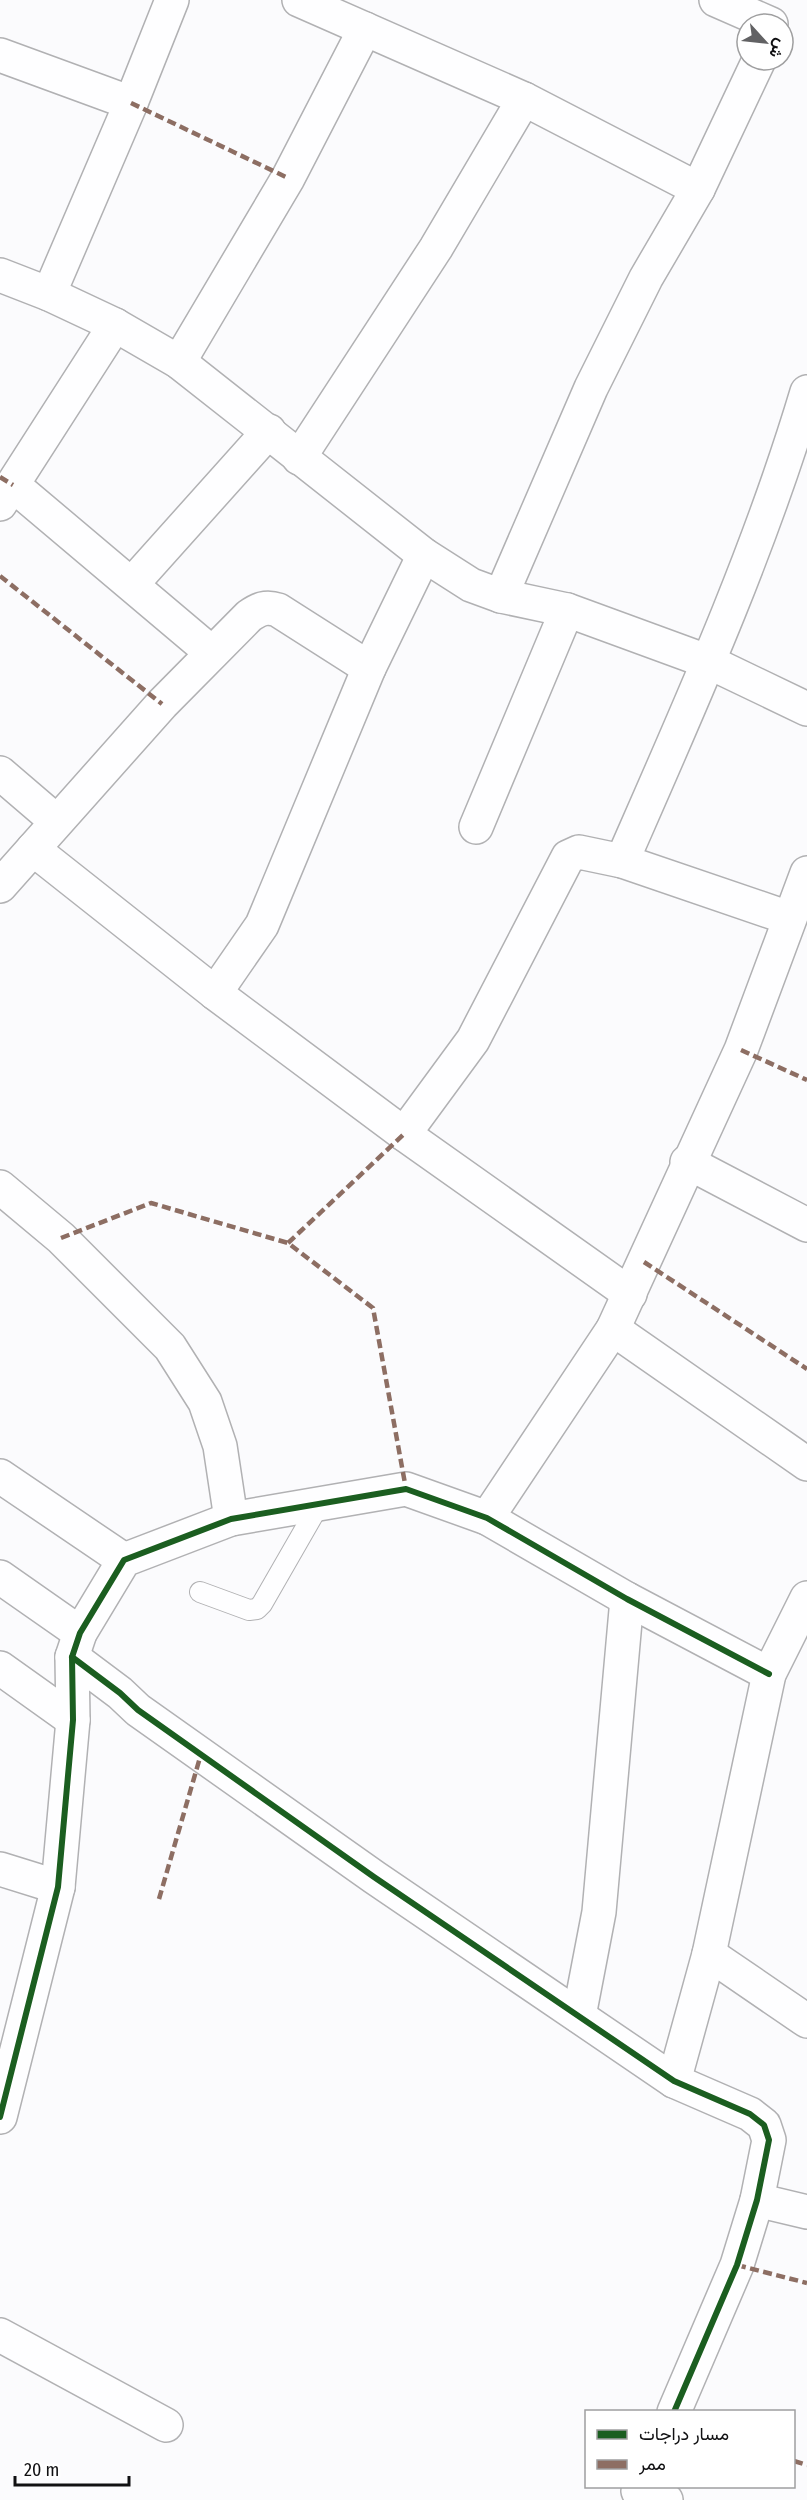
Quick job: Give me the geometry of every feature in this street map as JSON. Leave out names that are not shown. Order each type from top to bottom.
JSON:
[{"type":"street","points":[[49,294],[131,103],[172,0]]},
{"type":"street","points":[[299,0],[524,99],[698,189]]},
{"type":"street","points":[[716,0],[744,12]]},
{"type":"street","points":[[179,362],[288,178],[365,29]]},
{"type":"street","points":[[0,55],[131,103]]},
{"type":"street","points":[[501,596],[591,388],[646,278],[698,189],[753,72]]},
{"type":"street","points":[[299,458],[436,248],[524,99]]},
{"type":"street","points":[[0,275],[49,294],[114,325],[179,362],[424,555],[471,585],[501,596],[567,610],[709,662],[807,709]]},
{"type":"street","points":[[114,325],[6,494],[132,584],[212,653]]},
{"type":"street","points":[[622,861],[709,662],[800,444],[807,392]]},
{"type":"street","points":[[132,584],[269,431]]},
{"type":"street","points":[[215,993],[262,925],[369,668],[424,555]]},
{"type":"street","points":[[0,886],[56,821],[249,616],[268,607],[278,610],[369,668]]},
{"type":"street","points":[[476,827],[567,610]]},
{"type":"street","points":[[0,773],[56,821]]},
{"type":"street","points":[[33,849],[215,993],[404,1134],[630,1294]]},
{"type":"street","points":[[404,1134],[473,1040],[568,857],[579,852],[622,861],[789,918]]},
{"type":"street","points":[[487,1518],[613,1329],[687,1162],[741,1050],[807,873]]},
{"type":"street","points":[[687,1162],[807,1225]]},
{"type":"street","points":[[0,1187],[62,1238],[170,1347],[205,1402],[220,1446],[231,1519]]},
{"type":"street","points":[[613,1329],[807,1464]]},
{"type":"street","points":[[0,1476],[124,1560]]},
{"type":"street","points":[[0,2117],[58,1887],[73,1720],[76,1645],[124,1560],[231,1519],[406,1489],[487,1518],[627,1599],[768,1674]]},
{"type":"street","points":[[0,1577],[76,1645],[138,1710],[374,1876],[674,2081],[750,2114],[764,2125],[769,2140],[757,2200],[737,2265],[675,2410]]},
{"type":"street","points":[[674,2081],[709,1954],[768,1674],[807,1598]]},
{"type":"street","points":[[579,2016],[599,1912],[627,1599]]},
{"type":"street","points":[[0,1668],[73,1720]]},
{"type":"street","points":[[0,1869],[58,1887]]},
{"type":"street","points":[[709,1954],[807,2021]]},
{"type":"street","points":[[757,2200],[807,2212]]},
{"type":"street","points":[[0,2335],[166,2425]]},
{"type":"lane","points":[[200,1592],[249,1610],[257,1609],[320,1503]]},
{"type":"marked path","points":[[131,103],[288,178]]},
{"type":"marked path","points":[[0,477],[13,485]]},
{"type":"marked path","points":[[0,576],[162,704]]},
{"type":"marked path","points":[[741,1050],[807,1080]]},
{"type":"marked path","points":[[288,1243],[404,1134]]},
{"type":"marked path","points":[[61,1238],[151,1203],[288,1243],[373,1308],[406,1489]]},
{"type":"marked path","points":[[644,1262],[807,1369]]},
{"type":"marked path","points":[[159,1899],[201,1754]]},
{"type":"marked path","points":[[737,2265],[807,2283]]},
{"type":"marked path","points":[[795,2461],[807,2465]]},
{"type":"cycle path","points":[[0,2117],[58,1887],[73,1720],[72,1657],[80,1633],[124,1560],[231,1519],[406,1489],[487,1518],[627,1599],[769,1674]]},
{"type":"cycle path","points":[[72,1657],[120,1693],[138,1710],[374,1877],[674,2081],[750,2114],[764,2125],[769,2140],[757,2200],[737,2265],[675,2410]]}]
